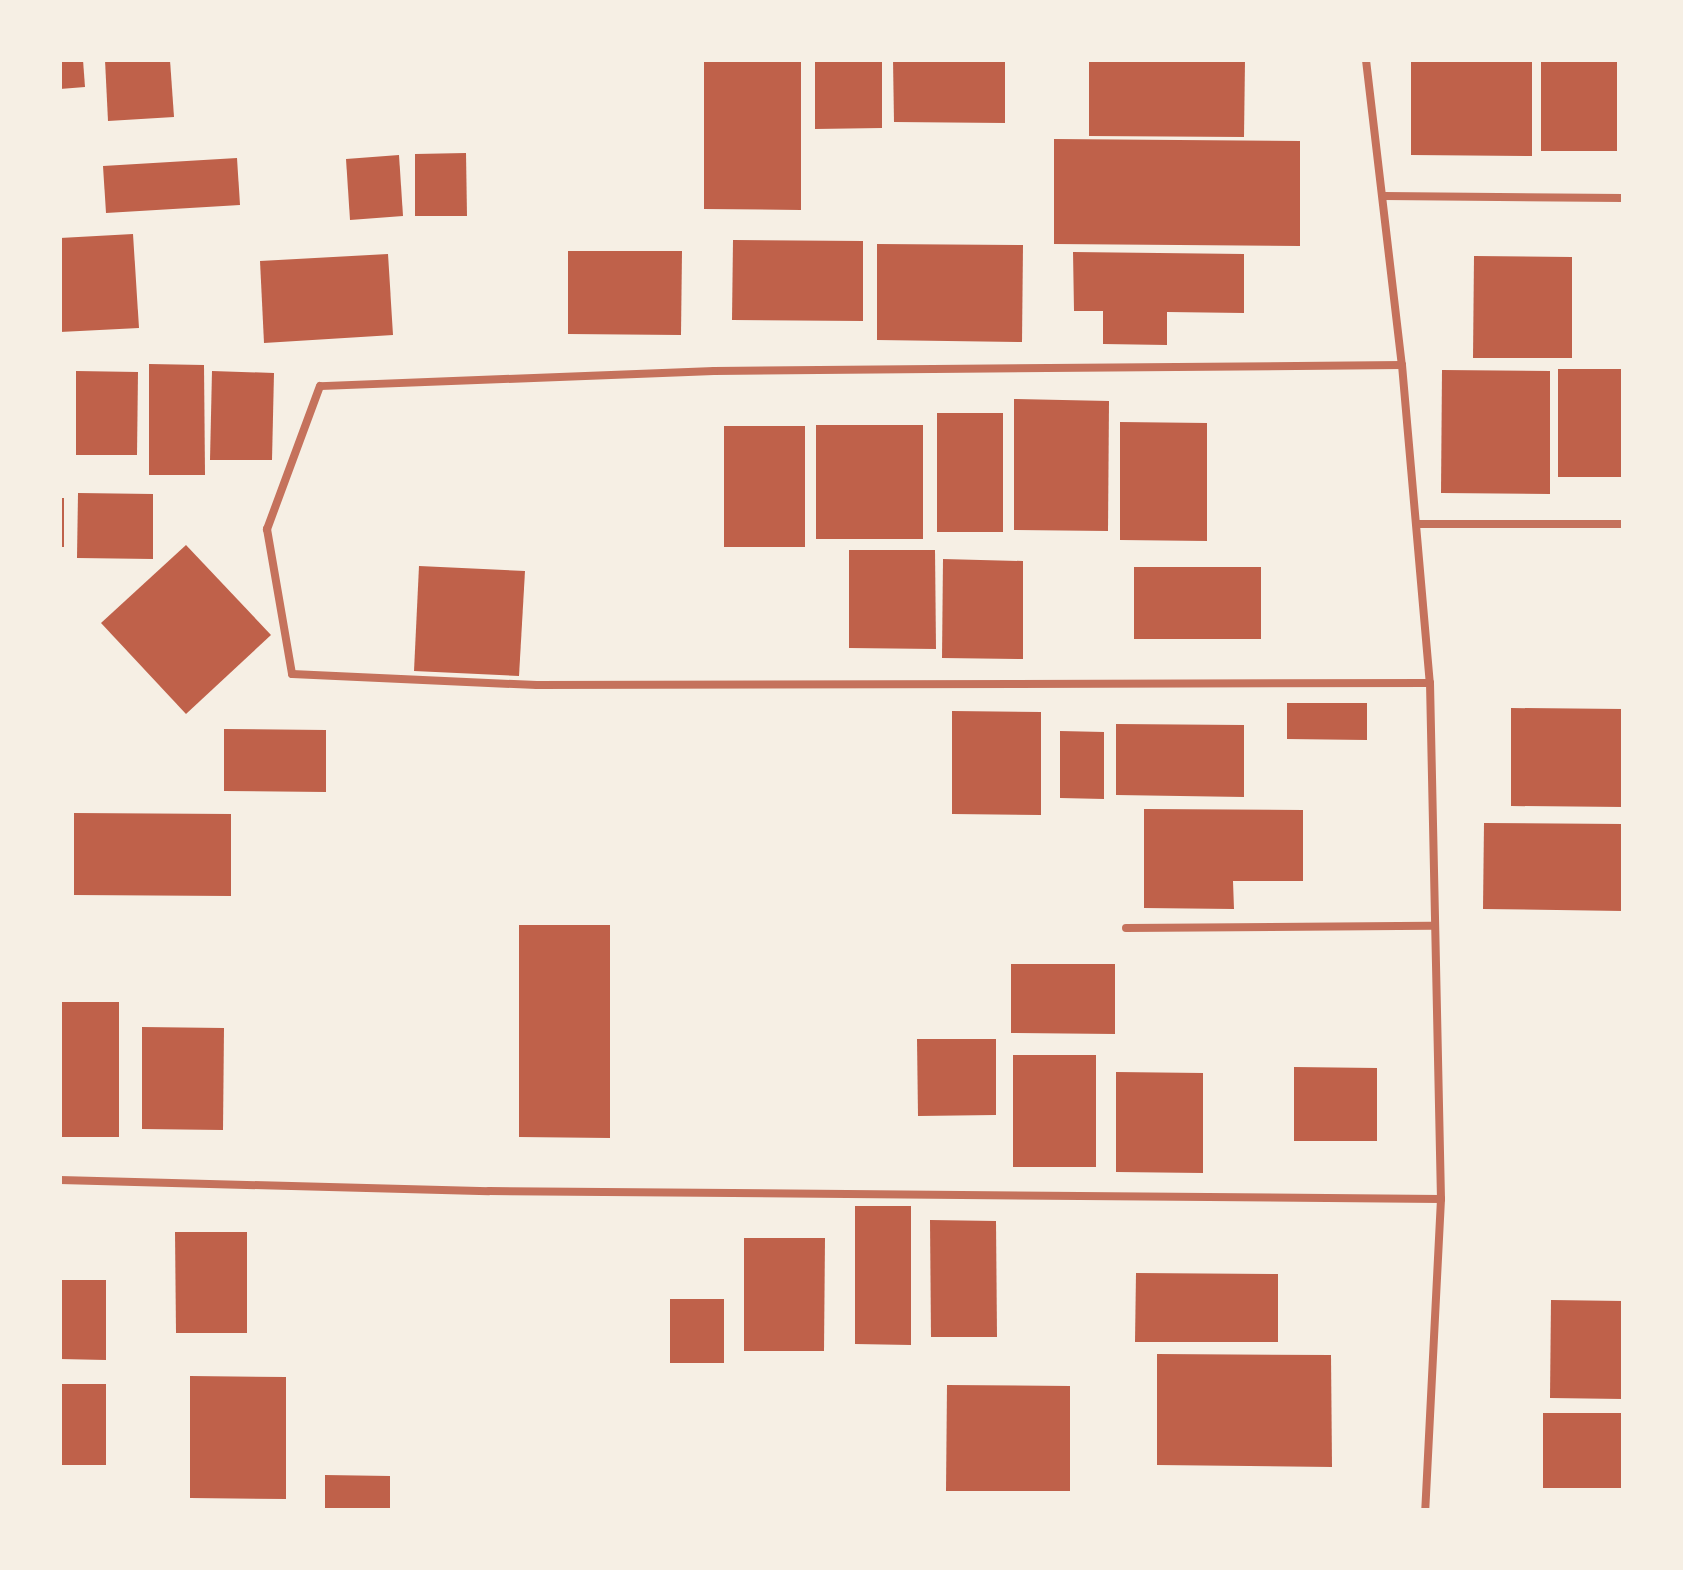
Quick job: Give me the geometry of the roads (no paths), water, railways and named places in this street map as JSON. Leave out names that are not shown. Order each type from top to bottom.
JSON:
[{"type":"street","points":[[1366,60],[1402,365],[1430,683],[1431,926],[1441,1199],[1425,1510]]},
{"type":"street","points":[[1384,196],[1623,198]]},
{"type":"street","points":[[1402,365],[714,371],[320,386],[267,529],[292,674],[537,685],[1430,683]]},
{"type":"street","points":[[1417,524],[1623,524]]},
{"type":"street","points":[[1126,928],[1431,926]]},
{"type":"street","points":[[60,1180],[489,1191],[1441,1199]]}]
